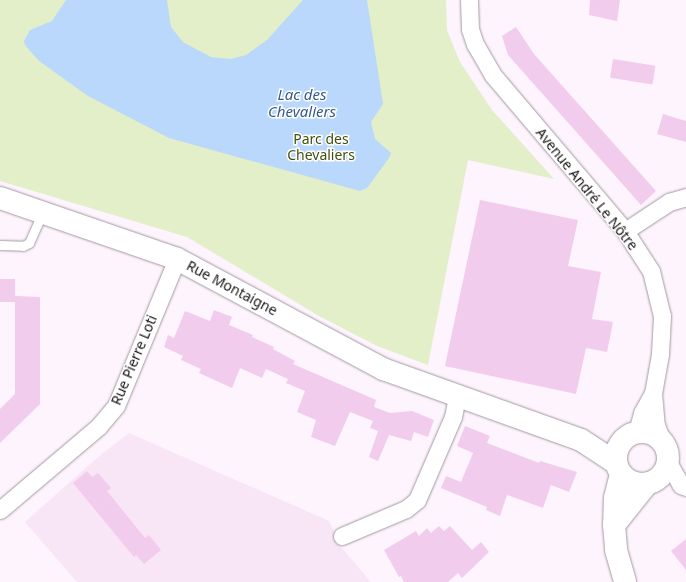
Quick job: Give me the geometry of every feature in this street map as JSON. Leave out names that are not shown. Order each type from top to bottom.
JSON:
[{"type":"street","name":"Avenue André Le Nôtre","points":[[469,0],[470,29],[475,44],[492,74],[625,231],[651,271],[662,316],[660,354],[653,393],[656,425],[661,439]]},
{"type":"street","points":[[625,231],[669,202],[686,197]]},
{"type":"street","name":"Rue Montaigne","points":[[0,198],[177,259],[383,369],[457,397],[582,440],[618,468]]},
{"type":"street","name":"Rue Pierre Loti","points":[[0,510],[99,426],[116,406],[177,259]]},
{"type":"street","name":"Avenue André Le Nôtre","points":[[631,435],[653,393]]},
{"type":"street","points":[[342,536],[406,509],[417,500],[453,417],[457,397]]},
{"type":"street","points":[[624,582],[616,550],[614,525],[618,468],[616,453],[631,435],[646,431],[661,439],[667,450],[668,462],[681,485],[686,487]]},
{"type":"street","name":"Rue Montaigne","points":[[582,440],[631,435]]},
{"type":"street","points":[[614,525],[647,484],[660,476],[668,462]]},
{"type":"street","points":[[618,468],[632,482],[647,484]]},
{"type":"lane","points":[[0,245],[23,246],[29,243],[43,212]]},
{"type":"shaded area","points":[[129,433],[329,521],[341,547],[371,582],[77,582],[25,522],[97,458]]},
{"type":"green space","name":"Parc des Chevaliers","points":[[0,0],[446,0],[447,30],[460,62],[492,110],[554,179],[468,160],[428,365],[377,346],[319,316],[187,237],[0,181]]},
{"type":"water","name":"Lac des Chevaliers","points":[[66,0],[167,0],[171,27],[183,42],[211,57],[231,59],[246,55],[267,40],[303,0],[367,0],[383,104],[371,122],[375,139],[391,153],[389,158],[367,188],[360,191],[169,138],[88,96],[39,61],[25,45],[24,41],[30,30],[52,21]]},
{"type":"building","points":[[590,0],[620,0],[617,21],[589,15]]},
{"type":"building","points":[[516,27],[534,54],[656,191],[641,205],[508,55],[502,36]]},
{"type":"building","points":[[613,59],[655,66],[652,84],[610,78]]},
{"type":"building","points":[[663,114],[686,121],[686,142],[657,134]]},
{"type":"building","points":[[480,200],[578,220],[568,266],[601,272],[592,319],[613,322],[607,352],[586,348],[576,394],[445,366]]},
{"type":"building","points":[[0,279],[15,279],[15,296],[40,297],[40,404],[0,443],[0,409],[15,394],[15,302],[0,302]]},
{"type":"building","points":[[214,310],[232,317],[229,325],[253,335],[252,337],[274,347],[273,349],[295,361],[293,364],[376,400],[374,407],[390,413],[412,411],[434,420],[428,437],[414,432],[411,441],[389,435],[378,461],[369,457],[378,431],[370,428],[373,421],[350,412],[335,446],[311,437],[316,420],[297,412],[305,391],[286,383],[288,379],[266,369],[262,378],[240,368],[232,388],[199,373],[201,369],[181,360],[183,356],[164,347],[168,335],[174,338],[185,311],[210,321]]},
{"type":"building","points":[[465,426],[490,436],[487,443],[539,463],[540,461],[577,472],[569,492],[551,485],[543,508],[507,495],[500,516],[486,510],[487,507],[441,488],[446,476],[461,482],[473,453],[457,446]]},
{"type":"building","points":[[87,471],[92,477],[98,473],[111,488],[107,491],[145,538],[149,535],[161,550],[144,564],[136,555],[134,557],[73,483]]},
{"type":"building","points":[[439,526],[444,531],[450,526],[472,550],[481,542],[489,552],[462,578],[458,573],[448,582],[404,582],[401,576],[399,577],[384,550],[416,531],[419,536],[427,528],[431,533]]},
{"type":"building","points":[[686,539],[686,570],[671,551]]}]
